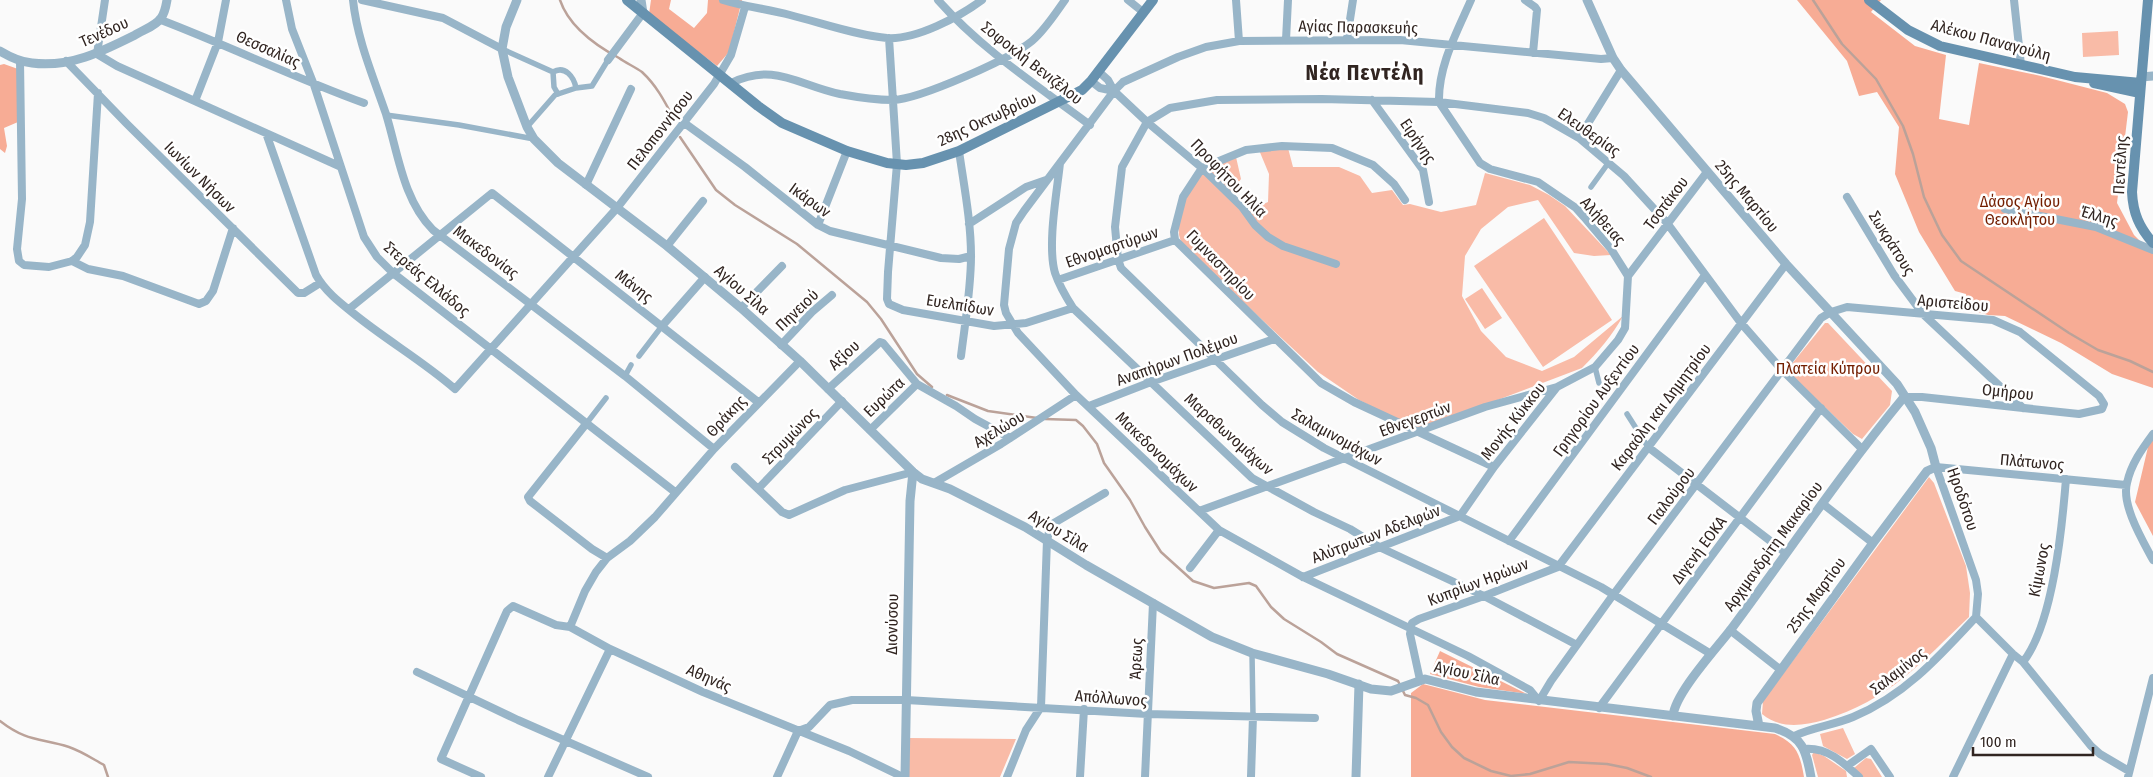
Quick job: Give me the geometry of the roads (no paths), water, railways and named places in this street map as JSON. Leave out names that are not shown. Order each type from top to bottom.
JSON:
[{"type":"main road","name":"28ης Οκτωβρίου","points":[[627,0],[782,123],[847,151],[879,161],[897,164],[923,163],[960,151],[1082,90],[1153,0]]},
{"type":"main road","name":"Αλέκου Παναγούλη","points":[[1869,0],[1908,30],[1929,42],[2021,66],[2086,79],[2105,86],[2141,84]]},
{"type":"main road","name":"Πεντέλης","points":[[2148,0],[2132,185],[2133,208],[2137,221],[2153,243]]},
{"type":"street","points":[[105,0],[97,54],[117,66],[339,166]]},
{"type":"street","points":[[160,20],[167,0]]},
{"type":"street","points":[[195,101],[218,42],[226,0]]},
{"type":"street","name":"Στερεάς Ελλάδος","points":[[286,0],[292,29],[314,85],[339,166],[368,247],[393,274],[675,492]]},
{"type":"street","name":"Μακεδονίας","points":[[353,0],[355,18],[408,190],[424,221],[625,376],[714,449]]},
{"type":"street","points":[[362,0],[443,18],[502,49],[553,72],[558,70],[567,72],[574,80],[576,88]]},
{"type":"street","points":[[502,49],[506,27],[517,0]]},
{"type":"street","points":[[527,127],[558,94],[576,88],[592,86],[608,60],[643,13],[641,0]]},
{"type":"street","points":[[723,0],[745,7],[776,11],[860,33],[889,38],[915,34],[953,17],[982,0]]},
{"type":"street","name":"Σοφοκλή Βενιζέλου","points":[[938,0],[953,17],[1002,59],[1090,126]]},
{"type":"street","points":[[731,83],[750,75],[768,73],[794,78],[840,94],[893,100],[927,92],[1002,59],[1032,41],[1066,0]]},
{"type":"street","points":[[1128,0],[1144,12]]},
{"type":"street","points":[[1236,0],[1239,41]]},
{"type":"street","points":[[1286,40],[1288,0]]},
{"type":"street","points":[[1347,39],[1353,0]]},
{"type":"street","points":[[1439,102],[1438,85],[1471,0]]},
{"type":"street","points":[[1525,0],[1535,6],[1537,10],[1533,53]]},
{"type":"street","name":"25ης Μαρτίου","points":[[1587,0],[1613,58],[1621,70],[1786,264],[1897,384],[1904,397]]},
{"type":"street","points":[[2014,0],[2021,66]]},
{"type":"street","name":"Πελοποννήσου","points":[[348,309],[386,340],[441,376],[455,389],[617,208],[720,74],[731,55],[745,7]]},
{"type":"street","name":"Τενέδου","points":[[0,52],[20,61],[42,64],[66,61],[97,54],[160,20]]},
{"type":"street","name":"Θεσσαλίας","points":[[160,20],[218,42],[314,85],[364,103]]},
{"type":"street","points":[[889,38],[897,164],[889,245]]},
{"type":"street","name":"Αγίας Παρασκευής","points":[[1114,91],[1123,82],[1178,57],[1206,47],[1239,41],[1400,40],[1533,53],[1613,58]]},
{"type":"street","name":"Αγίου Σίλα","points":[[502,49],[508,77],[527,127],[534,139],[546,152],[586,185],[667,246],[742,308],[842,401],[913,472],[922,479],[990,508],[1212,637],[1252,653],[1328,674],[1377,691],[1396,690],[1420,680],[1429,680],[1476,692],[1539,701],[1774,728],[1794,736]]},
{"type":"street","points":[[20,61],[22,199],[17,255],[21,263],[48,267],[72,261],[82,251],[89,230],[98,93]]},
{"type":"street","name":"Ιωνίων Νήσων","points":[[66,61],[298,293],[304,293],[320,283]]},
{"type":"street","points":[[1579,138],[1621,70]]},
{"type":"street","name":"Προφήτου Ηλία","points":[[1098,71],[1108,80],[1114,91],[1147,122],[1177,145],[1202,168],[1268,237],[1282,246],[1336,264]]},
{"type":"street","points":[[553,72],[554,87],[558,94]]},
{"type":"street","points":[[2141,84],[2153,76]]},
{"type":"street","name":"Προφήτου Ηλία","points":[[1091,81],[1100,88],[1114,91]]},
{"type":"street","points":[[586,185],[631,89]]},
{"type":"street","name":"Μακεδονομάχων","points":[[1114,91],[1090,126],[1046,180],[1016,223],[1007,265],[1004,305],[1012,326],[1076,396],[1089,406],[1219,530],[1303,576],[1410,627],[1530,690],[1539,701]]},
{"type":"street","name":"Ελευθερίας","points":[[1147,122],[1170,108],[1217,100],[1439,102],[1528,113],[1544,118],[1579,138],[1609,162],[1667,224],[1741,323],[1782,370],[1862,449]]},
{"type":"street","name":"Ειρήνης","points":[[1372,100],[1423,170],[1429,202]]},
{"type":"street","name":"Αλήθειας","points":[[1439,102],[1480,163],[1490,169],[1538,182],[1576,208],[1611,248],[1628,276]]},
{"type":"street","points":[[386,115],[459,125],[534,139]]},
{"type":"street","name":"Ικάρων","points":[[683,122],[745,167],[818,225],[830,231],[941,258],[958,259],[971,256]]},
{"type":"street","name":"Σαλαμινομάχων","points":[[1147,122],[1122,167],[1115,227],[1118,259],[1126,275],[1282,422],[1311,441],[1601,587],[1711,654]]},
{"type":"street","points":[[266,133],[316,275],[320,283],[348,309],[441,235]]},
{"type":"street","points":[[1202,168],[1246,150],[1265,146],[1332,148],[1373,164],[1394,184],[1405,200]]},
{"type":"street","points":[[818,225],[847,151]]},
{"type":"street","points":[[960,151],[970,224],[971,256],[966,322],[961,356]]},
{"type":"street","name":"Μαραθωνομάχων","points":[[1060,162],[1052,245],[1055,271],[1073,308],[1252,478],[1350,529],[1379,547],[1530,618],[1577,645]]},
{"type":"street","points":[[1591,187],[1609,162]]},
{"type":"street","name":"Γυμναστηρίου","points":[[1202,168],[1183,198],[1174,232],[1175,240],[1312,376],[1333,391],[1494,467]]},
{"type":"street","name":"Τσοτάκου","points":[[1628,276],[1707,172]]},
{"type":"street","points":[[970,224],[1026,187],[1046,180]]},
{"type":"street","name":"Μάνης","points":[[441,235],[492,193],[758,402]]},
{"type":"street","name":"Σωκράτους","points":[[1847,197],[1894,275],[1923,314],[2023,408]]},
{"type":"street","points":[[667,246],[703,201]]},
{"type":"street","name":"Έλλης","points":[[2005,209],[2096,227],[2153,250]]},
{"type":"street","points":[[72,261],[85,268],[123,276],[199,304],[206,301],[213,291],[233,228]]},
{"type":"street","name":"Εθνομαρτύρων","points":[[1058,280],[1175,240]]},
{"type":"street","name":"Ευελπίδων","points":[[889,245],[887,299],[894,308],[994,326],[1012,326],[1073,308]]},
{"type":"street","name":"Καραόλη και Δημητρίου","points":[[1558,566],[1786,264]]},
{"type":"street","points":[[742,308],[782,266]]},
{"type":"street","name":"Γρηγορίου Αυξεντίου","points":[[1509,541],[1705,275]]},
{"type":"street","name":"Μονής Κύκκου","points":[[1460,516],[1494,467],[1557,387],[1595,367],[1618,340],[1625,328],[1628,276]]},
{"type":"street","points":[[639,356],[662,326],[705,277]]},
{"type":"street","name":"Πηνειού","points":[[781,345],[812,312],[832,295]]},
{"type":"street","name":"Αριστείδου","points":[[1831,312],[1847,307],[1993,320],[2020,332],[2099,396],[2104,404]]},
{"type":"street","name":"Γιαλούρου","points":[[1539,701],[1577,645],[1821,318],[1831,312]]},
{"type":"street","name":"Αναπήρων Πολέμου","points":[[1089,406],[1274,339]]},
{"type":"street","name":"Αξίου","points":[[828,389],[880,342],[883,343],[917,384]]},
{"type":"street","name":"Θράκης","points":[[570,627],[585,591],[607,558],[630,541],[655,517],[714,449],[800,361]]},
{"type":"street","points":[[625,376],[631,365]]},
{"type":"street","points":[[1595,367],[1599,383]]},
{"type":"street","points":[[917,384],[1010,438]]},
{"type":"street","name":"Ευρώτα","points":[[870,430],[917,384]]},
{"type":"street","name":"Εθνεγερτών","points":[[1199,512],[1485,407],[1557,387]]},
{"type":"street","name":"Αχελώου","points":[[934,483],[1027,428],[1076,396]]},
{"type":"street","name":"Ομήρου","points":[[1904,397],[1922,397],[2079,414],[2098,411],[2104,404]]},
{"type":"street","name":"Αρχιμανδρίτη Μακαρίου","points":[[1674,716],[1677,702],[1711,654],[1862,449],[1904,397]]},
{"type":"street","name":"Ηροδότου","points":[[1904,397],[1915,412],[1931,448],[1976,580],[1978,594],[1976,617]]},
{"type":"street","points":[[606,398],[528,497],[530,501],[569,532],[607,558]]},
{"type":"street","name":"Στρυμώνος","points":[[758,489],[842,401]]},
{"type":"street","name":"Διγενή ΕΟΚΑ","points":[[1599,708],[1821,408]]},
{"type":"street","points":[[1627,414],[1648,447],[1786,553]]},
{"type":"street","points":[[2153,434],[2136,458],[2126,485],[2135,524],[2153,560]]},
{"type":"street","points":[[735,467],[785,514],[795,513],[834,493],[913,472]]},
{"type":"street","name":"25ης Μαρτίου","points":[[1759,726],[1756,711],[1757,703],[1873,543],[1927,472],[1936,467]]},
{"type":"street","name":"Πλάτωνος","points":[[1936,467],[2126,485]]},
{"type":"street","name":"Διονύσου","points":[[906,776],[910,501],[913,472]]},
{"type":"street","name":"Κίμωνος","points":[[2023,662],[2035,645],[2047,604],[2062,525],[2066,479]]},
{"type":"street","points":[[1007,777],[1026,730],[1041,707],[1047,540],[1050,528],[1054,523],[1104,493]]},
{"type":"street","points":[[1823,504],[1873,543]]},
{"type":"street","name":"Αλύτρωτων Αδελφών","points":[[1303,576],[1460,516]]},
{"type":"street","points":[[1190,568],[1219,530]]},
{"type":"street","name":"Κυπρίων Ηρώων","points":[[1410,627],[1419,619],[1484,596],[1558,566]]},
{"type":"street","name":"Άρεως","points":[[1145,777],[1153,603]]},
{"type":"street","name":"Αθηνάς","points":[[469,696],[507,611],[510,608],[516,607],[556,625],[570,627],[610,649],[703,692],[906,776]]},
{"type":"street","points":[[1976,617],[2023,662],[2091,746],[2129,774],[2153,678]]},
{"type":"street","name":"Σαλαμίνος","points":[[1794,736],[1852,718],[1895,695],[1934,662],[1976,617]]},
{"type":"street","points":[[1410,627],[1420,680]]},
{"type":"street","points":[[1730,630],[1781,670]]},
{"type":"street","points":[[548,777],[610,649]]},
{"type":"street","points":[[1251,777],[1253,716],[1252,653]]},
{"type":"street","points":[[1953,777],[2013,654]]},
{"type":"street","points":[[417,672],[566,742],[648,777]]},
{"type":"street","points":[[1356,777],[1359,684]]},
{"type":"street","points":[[469,696],[441,759],[481,777]]},
{"type":"street","name":"Απόλλωνος","points":[[798,731],[809,726],[826,708],[840,702],[852,700],[906,700],[1148,714],[1315,718]]},
{"type":"street","points":[[1080,777],[1084,710]]},
{"type":"street","points":[[777,777],[798,731]]},
{"type":"street","points":[[1794,736],[1804,749],[1811,777]]},
{"type":"street","points":[[1804,749],[1824,750],[1859,777]]},
{"type":"street","points":[[1847,766],[1871,749],[1890,777]]},
{"type":"waterway","points":[[560,0],[564,10],[576,27],[592,41],[647,77],[660,94],[674,119]]},
{"type":"waterway","points":[[1813,0],[1842,44],[1876,79],[1903,126],[1913,154],[1924,197],[1942,235],[1961,261],[2069,333],[2098,350],[2130,361],[2153,372]]},
{"type":"waterway","points":[[680,137],[716,190],[735,205],[797,244],[867,302],[881,319],[917,374],[932,387]]},
{"type":"waterway","points":[[947,395],[988,411],[1037,418]]},
{"type":"waterway","points":[[1045,419],[1076,420],[1083,426],[1097,444],[1104,463],[1130,500],[1161,552],[1193,581],[1214,588],[1249,583],[1256,586],[1271,607],[1284,619],[1337,654],[1398,681],[1405,695],[1416,698],[1428,705],[1441,732],[1452,747],[1464,758],[1491,771],[1511,776],[1530,774],[1569,762],[1607,764],[1627,768],[1651,777]]},
{"type":"waterway","points":[[0,721],[18,733],[34,739],[69,747],[82,753],[104,765],[108,777]]},
{"type":"district","name":"Νέα Πεντέλη","points":[[1365,73]]},
{"type":"park label","name":"Δάσος Αγίου Θεοκλήτου","points":[[2020,210]]},
{"type":"park label","name":"Πλατεία Κύπρου","points":[[1828,368]]}]
